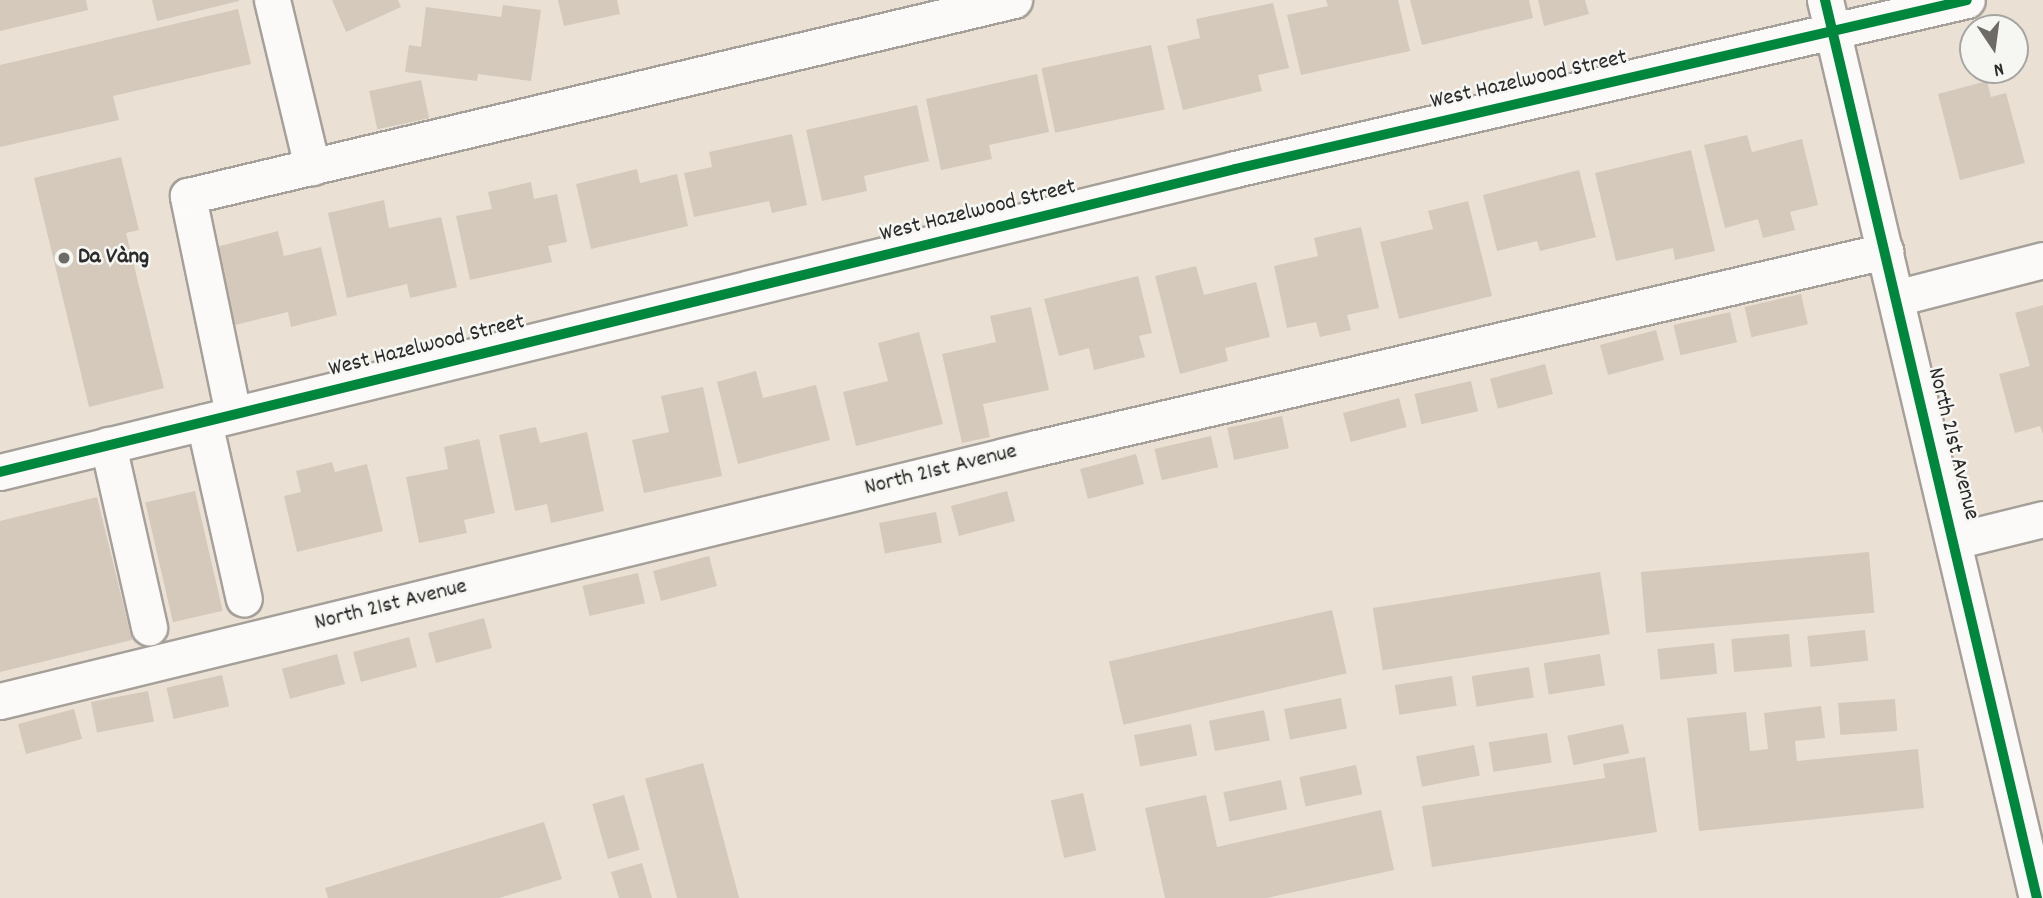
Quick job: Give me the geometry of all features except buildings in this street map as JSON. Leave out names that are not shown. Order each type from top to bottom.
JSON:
[{"type":"street","points":[[272,0],[312,167]]},
{"type":"street","points":[[244,598],[188,196],[1014,0]]},
{"type":"street","name":"West Hazelwood Street","points":[[0,472],[462,361],[1235,169],[1830,16],[1967,0]]},
{"type":"street","name":"North 21st Avenue","points":[[1830,16],[2037,898]]},
{"type":"street","name":"North 21st Avenue","points":[[0,701],[1037,448],[1885,251]]},
{"type":"street","points":[[1896,298],[2043,260]]},
{"type":"street","points":[[108,444],[149,627]]},
{"type":"street","points":[[1954,541],[2043,519]]},
{"type":"cycle path","points":[[1825,0],[2037,898]]},
{"type":"cycle path","points":[[0,472],[1235,169],[1967,0]]},
{"type":"place","name":"Da Vàng","points":[[64,258]]}]
